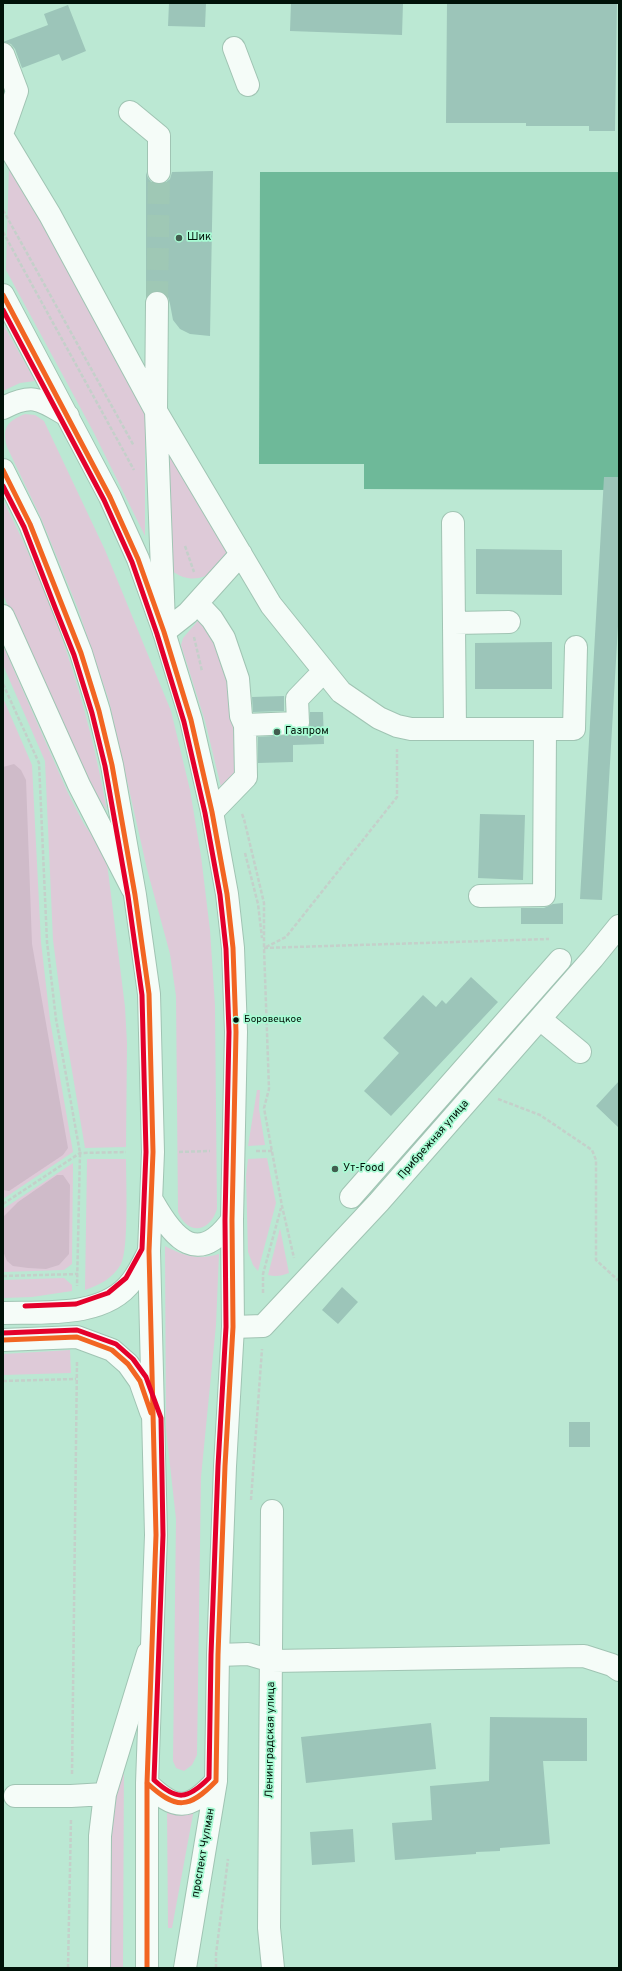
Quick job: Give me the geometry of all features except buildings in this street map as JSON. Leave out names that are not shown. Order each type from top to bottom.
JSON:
[{"type":"main road","points":[[234,48],[248,85]]},
{"type":"main road","points":[[3,54],[17,91],[3,131]]},
{"type":"main road","points":[[130,112],[159,136],[159,172]]},
{"type":"main road","points":[[3,137],[50,215],[156,411],[271,605],[341,692],[379,718],[397,726],[411,729],[574,729],[576,647]]},
{"type":"main road","name":"проспект Чулман","points":[[3,295],[110,497],[138,559],[164,632],[191,720],[212,812],[227,894],[233,948],[236,1032],[232,1220],[233,1328],[225,1466],[218,1655],[216,1781],[184,1968]]},
{"type":"main road","points":[[157,303],[156,411],[164,632]]},
{"type":"main road","points":[[3,408],[17,401],[33,398],[46,403],[68,416]]},
{"type":"main road","points":[[3,470],[30,524],[81,653],[99,711],[112,765],[135,895],[149,994],[153,1152],[149,1252],[156,1535],[147,1783],[147,1968]]},
{"type":"main road","points":[[453,523],[455,728]]},
{"type":"main road","points":[[164,632],[188,613],[242,554]]},
{"type":"main road","points":[[197,603],[212,619],[224,638],[232,658],[238,679],[241,716],[244,725],[246,777],[212,812]]},
{"type":"main road","points":[[3,616],[79,786],[135,895]]},
{"type":"main road","points":[[454,623],[509,622]]},
{"type":"main road","points":[[244,725],[298,723],[297,699],[324,671]]},
{"type":"main road","points":[[480,896],[544,894],[546,729]]},
{"type":"main road","name":"Прибрежная улица","points":[[233,1328],[263,1326],[379,1202],[594,958],[619,926]]},
{"type":"main road","points":[[351,1197],[560,960]]},
{"type":"main road","points":[[540,1019],[580,1052]]},
{"type":"main road","points":[[152,1202],[174,1234],[187,1243],[201,1244],[211,1241],[222,1234],[232,1220]]},
{"type":"main road","points":[[3,1313],[77,1301],[112,1299],[132,1282],[149,1252]]},
{"type":"main road","points":[[3,1340],[112,1350],[128,1364],[140,1381],[154,1420]]},
{"type":"main road","name":"Ленинградская улица","points":[[272,1511],[269,1928],[273,1968]]},
{"type":"main road","points":[[98,1968],[100,1836],[105,1794],[152,1642]]},
{"type":"main road","points":[[218,1655],[248,1654],[272,1661],[584,1656],[612,1665],[619,1670]]},
{"type":"main road","points":[[147,1783],[162,1798],[177,1805],[191,1802],[204,1795],[216,1781]]},
{"type":"main road","points":[[14,1796],[71,1796],[105,1794]]},
{"type":"path","points":[[3,684],[39,763],[47,942],[56,1019],[80,1153],[77,1301]]},
{"type":"path","points":[[264,948],[286,937],[397,797],[397,726]]},
{"type":"path","points":[[264,948],[555,939]]},
{"type":"path","points":[[264,948],[269,1089],[264,1108],[282,1206],[300,1286]]},
{"type":"path","points":[[476,1091],[540,1115],[592,1150],[596,1160],[596,1260],[619,1281]]},
{"type":"path","points":[[179,1152],[216,1151]]},
{"type":"path","points":[[253,1151],[272,1151]]},
{"type":"path","points":[[3,1204],[80,1153],[126,1152]]},
{"type":"path","points":[[3,1276],[78,1274]]},
{"type":"path","points":[[68,1968],[77,1347]]},
{"type":"path","points":[[3,1381],[77,1379]]},
{"type":"shaded area","points":[[9,164],[15,171],[145,409],[145,536],[94,433],[6,270]]},
{"type":"shaded area","points":[[260,172],[619,172],[619,490],[364,489],[364,464],[259,464]]},
{"type":"shaded area","points":[[3,324],[35,381],[20,383],[3,391]]},
{"type":"shaded area","points":[[25,414],[35,415],[44,421],[105,550],[171,711],[190,790],[201,856],[210,930],[215,1006],[217,1209],[214,1217],[209,1223],[199,1228],[193,1228],[187,1225],[182,1220],[178,1212],[176,996],[170,954],[147,869],[109,701],[78,609],[41,518],[7,447],[5,435],[7,426],[14,419]]},
{"type":"shaded area","points":[[170,447],[228,550],[219,566],[213,572],[198,578],[181,576],[172,571],[168,548]]},
{"type":"shaded area","points":[[3,500],[38,575],[67,652],[90,731],[107,811],[87,779],[3,595]]},
{"type":"shaded area","points":[[202,616],[233,683],[237,771],[221,787],[205,721],[181,645],[183,638]]},
{"type":"shaded area","points":[[3,645],[68,793],[84,824],[104,853],[107,863],[125,1007],[127,1043],[126,1147],[85,1148],[63,1017],[53,940],[45,761],[3,665]]},
{"type":"shaded area","points":[[3,698],[32,765],[41,942],[50,1020],[73,1152],[3,1199]]},
{"type":"shaded area","points":[[14,764],[21,770],[26,780],[32,944],[68,1148],[63,1155],[9,1191],[3,1190],[3,767]]},
{"type":"shaded area","points":[[257,1090],[260,1090],[259,1109],[265,1145],[248,1146]]},
{"type":"shaded area","points":[[267,1158],[276,1203],[258,1271],[253,1265],[248,1252],[246,1176],[248,1159]]},
{"type":"shaded area","points":[[87,1159],[126,1159],[126,1230],[124,1256],[118,1269],[106,1280],[85,1290]]},
{"type":"shaded area","points":[[73,1163],[72,1264],[64,1270],[3,1272],[3,1209]]},
{"type":"shaded area","points":[[57,1175],[63,1175],[70,1185],[69,1254],[59,1265],[46,1269],[13,1266],[7,1261],[3,1251],[3,1217],[18,1202]]},
{"type":"shaded area","points":[[280,1228],[289,1273],[278,1276],[268,1275]]},
{"type":"shaded area","points":[[165,1246],[185,1255],[191,1256],[204,1257],[219,1254],[216,1325],[201,1477],[197,1755],[192,1765],[184,1771],[176,1768],[173,1761],[176,1519],[166,1429]]},
{"type":"shaded area","points":[[64,1278],[72,1285],[72,1291],[32,1297],[3,1298],[3,1280]]},
{"type":"shaded area","points":[[70,1350],[71,1373],[3,1375],[3,1354]]},
{"type":"shaded area","points":[[124,1754],[123,1968],[104,1968],[105,1831]]},
{"type":"shaded area","points":[[167,1809],[194,1809],[172,1928],[168,1928]]},
{"type":"tunnel","points":[[157,303],[159,172]]},
{"type":"transit line","points":[[3,295],[110,497],[138,559],[164,632],[191,720],[212,812],[227,894],[233,948],[236,1032],[232,1220],[233,1327],[225,1466],[218,1655],[216,1781],[198,1797],[182,1803],[174,1802],[166,1798],[147,1783]]},
{"type":"transit line","points":[[3,310],[104,500],[132,562],[157,634],[184,722],[205,813],[220,895],[226,949],[229,1032],[225,1220],[226,1327],[218,1466],[211,1655],[209,1778],[194,1791],[188,1794],[182,1795],[169,1792],[154,1780],[163,1535],[161,1418],[146,1377],[133,1359],[116,1344],[77,1330],[3,1333]]},
{"type":"transit line","points":[[3,470],[30,524],[81,653],[99,711],[112,765],[135,895],[149,994],[153,1152],[149,1251],[156,1535],[147,1783],[147,1968]]},
{"type":"transit line","points":[[3,486],[24,527],[74,655],[92,713],[105,766],[128,896],[142,995],[146,1152],[142,1249],[126,1278],[108,1293],[76,1304],[25,1306]]},
{"type":"transit line","points":[[3,1340],[77,1337],[112,1350],[128,1364],[140,1381],[151,1413]]},
{"type":"place","name":"Шик","points":[[179,238]]},
{"type":"place","name":"Газпром","points":[[277,732]]},
{"type":"place","name":"Боровецкое","points":[[236,1020]]},
{"type":"place","name":"Ут-Food","points":[[335,1169]]}]
